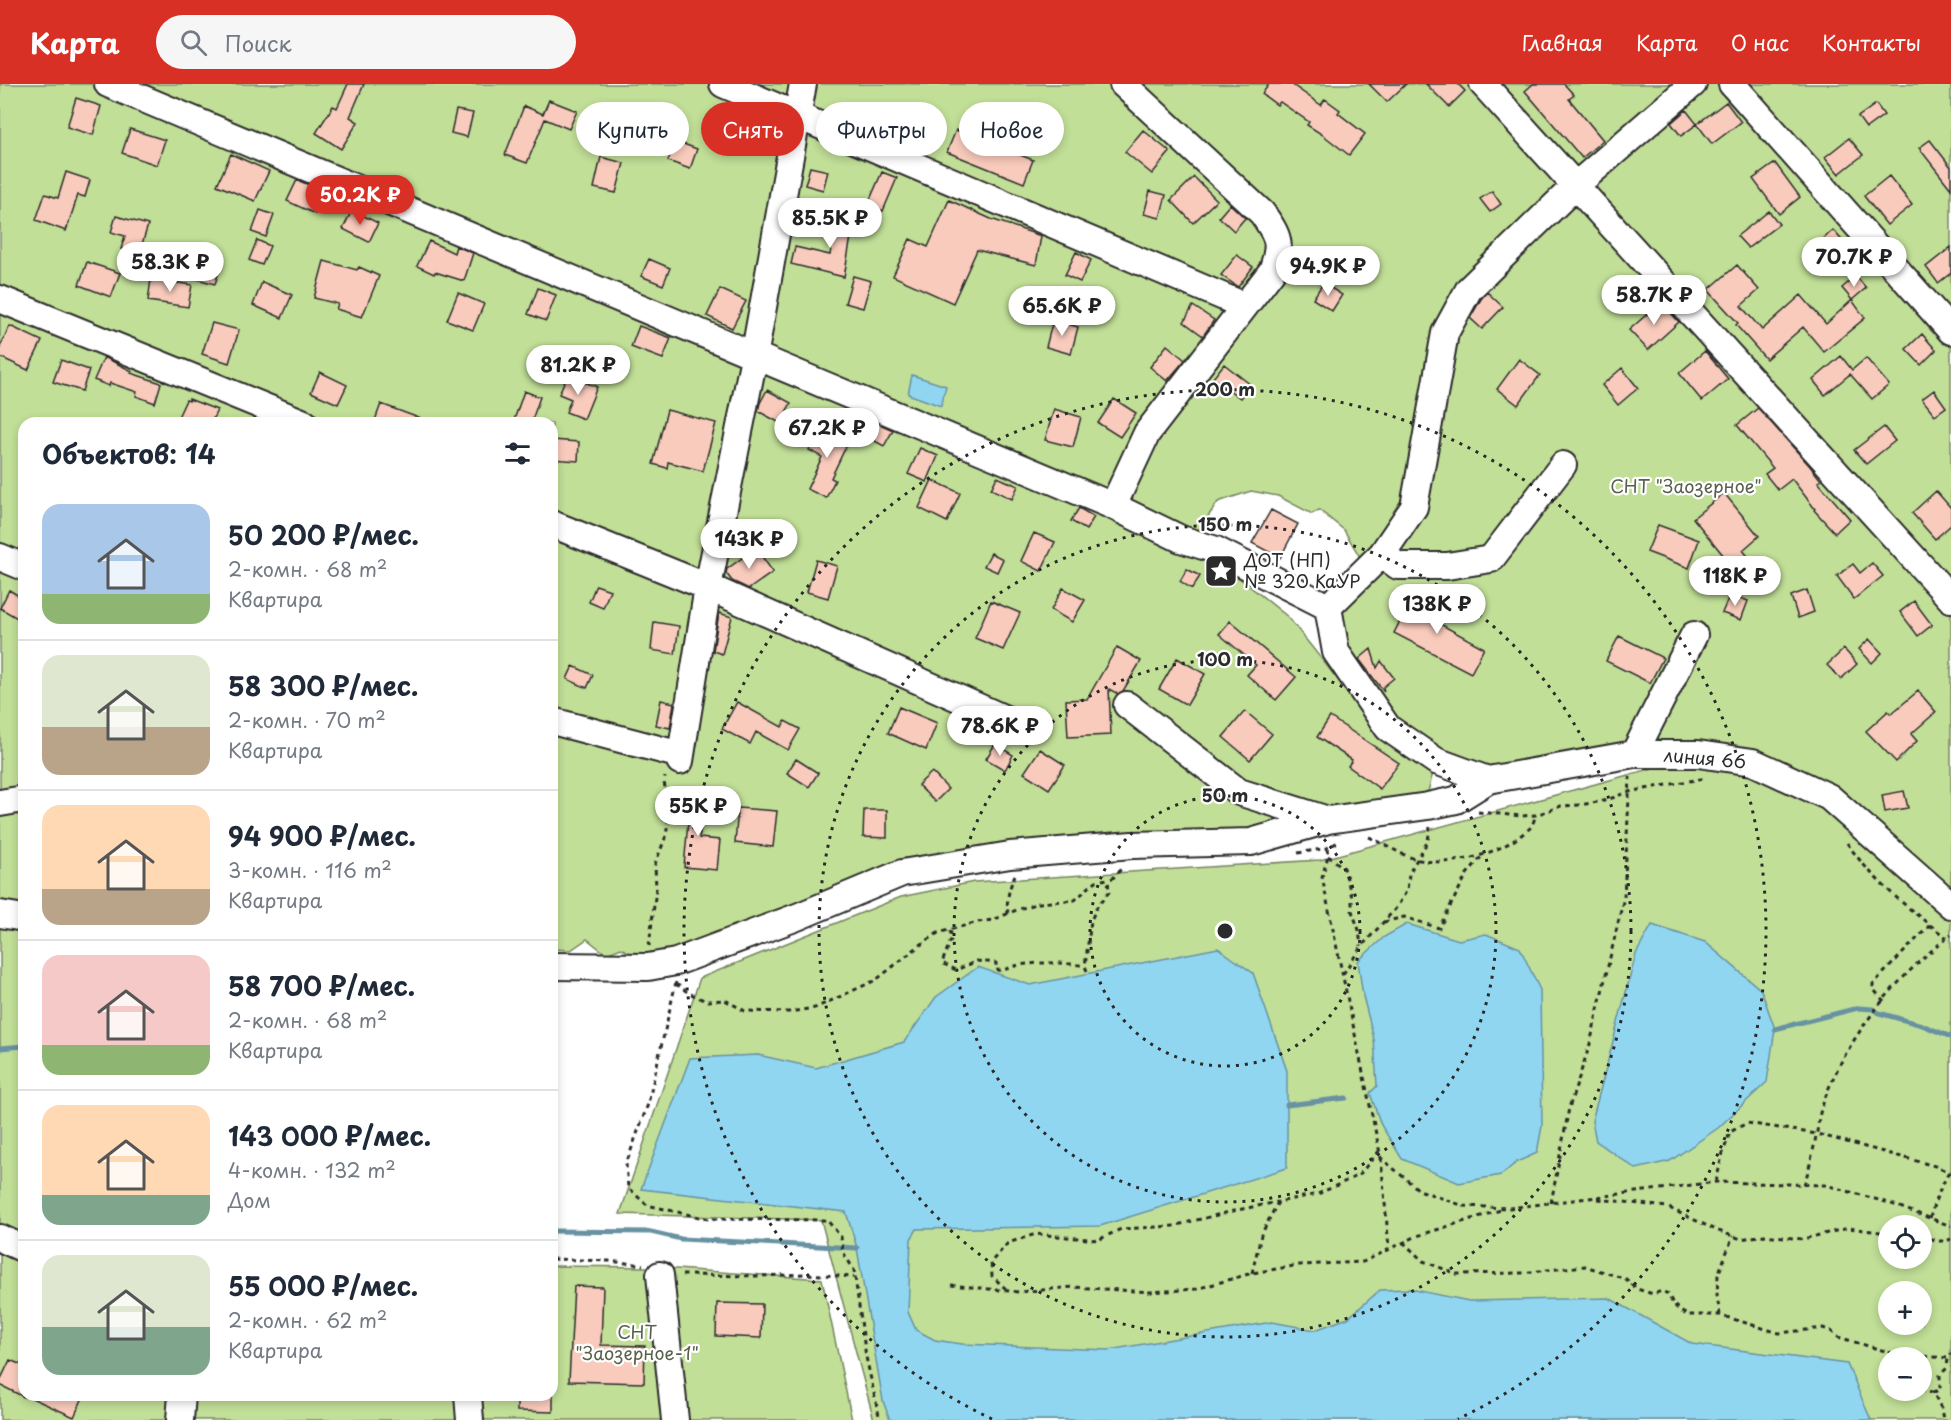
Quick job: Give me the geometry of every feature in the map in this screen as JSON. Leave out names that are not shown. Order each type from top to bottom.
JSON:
[{"type":"street","points":[[108,84],[1113,506],[1181,539],[1216,550],[1329,607]]},
{"type":"street","points":[[723,84],[765,102]]},
{"type":"street","points":[[799,102],[803,84]]},
{"type":"street","points":[[1113,506],[1147,433],[1272,271],[1279,252],[1275,232],[1262,213],[1123,84]]},
{"type":"street","points":[[1483,84],[1951,599]]},
{"type":"street","points":[[1329,607],[1382,554],[1414,507],[1445,333],[1468,289],[1575,186],[1693,84]]},
{"type":"street","points":[[1732,84],[1951,331]]},
{"type":"street","points":[[804,118],[1245,306]]},
{"type":"street","points":[[558,723],[677,755],[754,357],[789,156]]},
{"type":"street","points":[[0,299],[289,417]]},
{"type":"street","points":[[1382,554],[1398,566],[1447,566],[1491,559],[1563,465]]},
{"type":"street","points":[[558,526],[708,587],[1012,722]]},
{"type":"street","points":[[0,556],[18,564]]},
{"type":"street","points":[[1329,607],[1336,652],[1388,728],[1436,761],[1488,780]]},
{"type":"street","points":[[1634,754],[1694,635]]},
{"type":"street","points":[[1127,705],[1239,792],[1328,820]]},
{"type":"street","name":"линия 66","points":[[558,966],[648,967],[676,973],[797,917],[902,873],[1011,855],[1131,845],[1251,842],[1328,820],[1428,806],[1464,806],[1488,780],[1634,754],[1698,754],[1753,762],[1829,797],[1951,905]]},
{"type":"street","points":[[1428,806],[1436,761]]},
{"type":"street","points":[[0,803],[18,800]]},
{"type":"street","points":[[0,914],[18,917]]},
{"type":"street","points":[[0,1238],[18,1246]]},
{"type":"street","points":[[660,1275],[675,1420]]},
{"type":"street","points":[[180,1420],[182,1401]]},
{"type":"street","points":[[468,1401],[470,1420]]},
{"type":"path","points":[[1551,1203],[1569,1108],[1590,1044],[1624,897],[1630,803],[1628,792],[1634,754]]},
{"type":"path","points":[[648,967],[656,888],[655,864],[666,836],[670,807],[664,783],[677,755]]},
{"type":"path","points":[[1464,806],[1521,816],[1536,815],[1561,806],[1604,801],[1628,792],[1707,778]]},
{"type":"path","points":[[1343,974],[1361,947],[1397,907],[1407,890],[1409,874],[1428,841],[1430,833],[1428,806]]},
{"type":"path","points":[[1368,836],[1396,852],[1417,859],[1456,861],[1483,855],[1508,844],[1530,829],[1536,815]]},
{"type":"path","points":[[1328,820],[1328,856],[1322,877],[1380,1150],[1389,1248]]},
{"type":"path","points":[[1294,854],[1327,848],[1349,837]]},
{"type":"path","points":[[1846,842],[1859,861],[1905,906],[1947,938]]},
{"type":"path","points":[[1383,922],[1404,917],[1439,928],[1467,874],[1483,855]]},
{"type":"path","points":[[1328,856],[1344,868],[1361,947]]},
{"type":"path","points":[[676,973],[689,993],[706,1000],[724,1000],[745,1011],[789,1012],[815,1008],[876,980],[938,933],[993,920],[1039,903],[1075,900],[1096,881],[1113,878],[1126,863],[1115,863]]},
{"type":"path","points":[[1008,914],[1007,903],[1010,887],[1017,871],[1009,874]]},
{"type":"path","points":[[1087,971],[1091,921],[1096,908],[1109,892],[1108,879]]},
{"type":"path","points":[[1884,1001],[1873,989],[1873,984],[1930,925]]},
{"type":"path","points":[[950,930],[952,938],[942,963],[956,970],[977,961],[996,963],[996,970],[1000,971],[1038,963],[1063,962],[1086,966]]},
{"type":"path","points":[[1803,1185],[1817,1134],[1819,1114],[1842,1062],[1869,1018],[1916,963],[1951,935]]},
{"type":"path","points":[[676,973],[648,1104],[626,1164],[627,1188],[647,1205],[708,1219],[827,1220],[841,1237],[843,1252],[854,1270],[866,1357],[880,1420]]},
{"type":"path","points":[[1716,1182],[1730,1132],[1747,1123],[1817,1134],[1950,1172],[1935,1201],[1931,1215]]},
{"type":"path","points":[[1007,1290],[992,1276],[991,1262],[1008,1242],[1036,1234],[1098,1240],[1121,1229],[1173,1226],[1237,1210],[1318,1194],[1359,1175],[1380,1150]]},
{"type":"path","points":[[1381,1158],[1419,1190],[1464,1206],[1509,1208],[1716,1182],[1826,1185],[1922,1215]]},
{"type":"path","points":[[1593,1198],[1667,1207],[1741,1239],[1764,1235],[1803,1239],[1848,1228],[1878,1232]]},
{"type":"path","points":[[1252,1273],[1261,1235],[1278,1202]]},
{"type":"path","points":[[951,1285],[1019,1292],[1074,1287],[1150,1292],[1197,1289],[1252,1273],[1300,1265],[1363,1262],[1416,1236],[1509,1208]]},
{"type":"path","points":[[1932,1219],[1951,1226]]},
{"type":"path","points":[[1720,1315],[1717,1296],[1718,1275],[1733,1236]]},
{"type":"path","points":[[1932,1239],[1945,1242],[1951,1239]]},
{"type":"path","points":[[1402,1242],[1423,1261],[1457,1274],[1522,1273],[1585,1266],[1626,1279],[1637,1289],[1653,1294],[1662,1291],[1668,1294],[1673,1304],[1687,1315],[1720,1315],[1779,1332],[1823,1328],[1838,1337],[1878,1349]]},
{"type":"path","points":[[558,1259],[646,1265],[660,1275],[806,1274],[854,1277]]},
{"type":"path","points":[[1932,1356],[1950,1355],[1947,1368],[1940,1375],[1940,1390],[1933,1392],[1944,1420]]},
{"type":"green space","name":"СНТ \"Заозерное\"","points":[[0,84],[1951,84],[1951,905],[1829,797],[1698,754],[1488,780],[1436,761],[1336,652],[1328,607],[1367,569],[1344,530],[1319,510],[1312,514],[1278,496],[1251,491],[1218,502],[1185,550],[1223,565],[1288,617],[1362,710],[1435,765],[1424,807],[902,873],[782,922],[640,959],[621,948],[606,954],[587,939],[571,950],[558,949],[558,417],[18,417],[18,909],[0,906]]},
{"type":"green space","points":[[1657,767],[1741,768],[1813,796],[1951,914],[1951,1420],[874,1420],[821,1220],[620,1214],[700,978],[901,897],[974,882],[1320,860]]},
{"type":"green space","name":"СНТ \"Заозерное-1\"","points":[[0,913],[18,915],[18,1401],[558,1401],[558,1266],[647,1267],[822,1279],[852,1420],[0,1420]]},
{"type":"water","points":[[912,375],[946,386],[941,406],[908,394]]},
{"type":"water","points":[[1407,924],[1459,940],[1486,934],[1520,948],[1540,990],[1542,1126],[1537,1153],[1517,1162],[1501,1175],[1459,1183],[1402,1159],[1381,1125],[1370,1093],[1377,1086],[1374,1039],[1363,996],[1358,961],[1384,937]]},
{"type":"water","points":[[1652,925],[1705,942],[1761,990],[1775,1029],[1767,1082],[1718,1128],[1670,1161],[1636,1169],[1596,1141],[1592,1121],[1636,954]]},
{"type":"water","points":[[1218,948],[1253,973],[1287,1071],[1287,1168],[1100,1226],[917,1229],[911,1239],[908,1312],[916,1330],[935,1340],[962,1344],[1109,1350],[1272,1322],[1315,1330],[1348,1318],[1380,1290],[1410,1289],[1469,1301],[1609,1298],[1692,1344],[1847,1364],[1871,1420],[890,1420],[883,1401],[857,1248],[846,1212],[641,1189],[690,1058],[758,1055],[816,1068],[904,1042],[936,997],[978,967],[1030,985]]},
{"type":"building","points":[[348,84],[364,84],[350,117],[358,122],[341,149],[316,133],[333,106],[337,108]]},
{"type":"building","points":[[1269,84],[1291,84],[1321,105],[1325,99],[1340,110],[1338,113],[1365,134],[1349,155],[1307,125],[1309,122],[1280,102],[1277,105],[1262,94]]},
{"type":"building","points":[[1369,84],[1406,84],[1387,102]]},
{"type":"building","points":[[1426,84],[1458,84],[1465,91],[1449,107]]},
{"type":"building","points":[[1533,84],[1564,84],[1574,95],[1569,99],[1603,140],[1582,158],[1525,91]]},
{"type":"building","points":[[76,98],[101,106],[93,135],[67,127]]},
{"type":"building","points":[[549,100],[576,111],[569,129],[545,119],[527,163],[505,155],[524,106],[543,114]]},
{"type":"building","points":[[1726,102],[1741,122],[1712,144],[1697,124]]},
{"type":"building","points":[[1876,104],[1884,115],[1866,128],[1858,117]]},
{"type":"building","points":[[456,110],[473,113],[467,137],[451,133]]},
{"type":"building","points":[[1686,110],[1697,124],[1681,136],[1671,123]]},
{"type":"building","points":[[130,129],[165,140],[157,165],[122,153]]},
{"type":"building","points":[[956,130],[959,131],[959,156],[1023,156],[1033,160],[1024,183],[947,152]]},
{"type":"building","points":[[1143,130],[1170,152],[1152,174],[1125,152]]},
{"type":"building","points":[[1849,138],[1863,155],[1839,174],[1825,157]]},
{"type":"building","points":[[1930,140],[1951,167],[1951,189],[1919,148]]},
{"type":"building","points":[[689,146],[697,149],[690,169],[668,161],[670,156],[689,156]]},
{"type":"building","points":[[231,154],[269,171],[255,201],[217,185]]},
{"type":"building","points":[[601,157],[624,163],[616,193],[594,188]]},
{"type":"building","points":[[1775,163],[1800,197],[1779,214],[1753,179]]},
{"type":"building","points":[[810,167],[828,171],[823,190],[805,185]]},
{"type":"building","points":[[66,172],[90,180],[85,197],[78,195],[66,231],[36,220],[45,194],[58,198]]},
{"type":"building","points":[[882,172],[897,178],[883,211],[868,204]]},
{"type":"building","points":[[1889,176],[1912,205],[1887,225],[1864,196]]},
{"type":"building","points":[[1194,177],[1217,200],[1193,223],[1171,200]]},
{"type":"building","points":[[297,180],[326,192],[315,214],[287,201]]},
{"type":"building","points":[[1150,191],[1166,195],[1160,218],[1144,214]]},
{"type":"building","points":[[1492,191],[1501,204],[1490,212],[1480,199]]},
{"type":"building","points":[[949,200],[991,219],[1041,236],[1036,265],[977,250],[953,303],[893,276],[910,239],[928,247]]},
{"type":"building","points":[[1230,204],[1245,218],[1234,231],[1219,217]]},
{"type":"building","points":[[260,210],[274,215],[266,237],[252,232]]},
{"type":"building","points":[[352,210],[378,223],[369,242],[343,229]]},
{"type":"building","points":[[837,211],[855,214],[844,277],[791,264],[795,247],[830,255]]},
{"type":"building","points":[[1769,211],[1779,224],[1748,248],[1737,236]]},
{"type":"building","points":[[116,216],[148,225],[139,254],[121,249],[125,236],[111,232]]},
{"type":"building","points":[[1833,230],[1852,252],[1836,267],[1817,245]]},
{"type":"building","points":[[257,240],[270,246],[262,265],[249,260]]},
{"type":"building","points":[[429,241],[454,253],[456,246],[473,253],[464,281],[435,272],[434,274],[417,266]]},
{"type":"building","points":[[1951,247],[1951,273],[1938,283],[1926,267]]},
{"type":"building","points":[[1076,252],[1091,260],[1080,282],[1065,275]]},
{"type":"building","points":[[1237,255],[1253,267],[1238,287],[1221,275]]},
{"type":"building","points":[[201,256],[222,262],[215,284],[194,278]]},
{"type":"building","points":[[649,259],[670,268],[663,285],[641,276]]},
{"type":"building","points":[[324,261],[357,270],[359,267],[379,276],[362,317],[336,309],[338,304],[314,298]]},
{"type":"building","points":[[87,262],[120,273],[111,297],[79,285]]},
{"type":"building","points":[[1737,265],[1759,290],[1741,306],[1762,330],[1801,295],[1826,324],[1852,300],[1865,318],[1824,352],[1803,327],[1766,359],[1708,290]]},
{"type":"building","points":[[853,276],[871,281],[863,308],[845,303]]},
{"type":"building","points":[[1856,276],[1866,288],[1852,300],[1842,288]]},
{"type":"building","points":[[151,279],[192,285],[188,307],[148,301]]},
{"type":"building","points":[[262,282],[292,295],[282,318],[253,305]]},
{"type":"building","points":[[1323,283],[1342,295],[1332,311],[1313,299]]},
{"type":"building","points":[[538,288],[556,295],[546,321],[528,314]]},
{"type":"building","points":[[720,289],[746,301],[732,328],[707,316]]},
{"type":"building","points":[[1487,292],[1503,307],[1482,329],[1470,318]]},
{"type":"building","points":[[458,293],[484,304],[473,330],[447,320]]},
{"type":"building","points":[[1661,302],[1679,322],[1648,350],[1629,330]]},
{"type":"building","points":[[1193,306],[1214,320],[1203,336],[1184,322]]},
{"type":"building","points":[[1053,320],[1078,327],[1071,354],[1046,347]]},
{"type":"building","points":[[212,323],[239,330],[229,363],[202,354]]},
{"type":"building","points":[[10,326],[42,341],[28,370],[0,357],[0,347]]},
{"type":"building","points":[[639,326],[671,338],[663,359],[631,347]]},
{"type":"building","points":[[1922,334],[1936,350],[1921,365],[1906,349]]},
{"type":"building","points":[[1167,345],[1185,360],[1167,381],[1150,367]]},
{"type":"building","points":[[552,348],[572,355],[567,370],[547,363]]},
{"type":"building","points":[[1705,351],[1728,379],[1702,401],[1679,373]]},
{"type":"building","points":[[1841,356],[1852,370],[1866,358],[1889,385],[1872,399],[1850,374],[1825,395],[1813,380]]},
{"type":"building","points":[[104,357],[132,371],[131,373],[161,383],[155,403],[136,396],[137,392],[94,380]]},
{"type":"building","points":[[1519,359],[1540,375],[1518,405],[1497,389]]},
{"type":"building","points":[[61,360],[89,370],[82,391],[53,382]]},
{"type":"building","points":[[1224,364],[1251,385],[1240,398],[1213,378]]},
{"type":"building","points":[[1622,368],[1638,388],[1618,405],[1602,385]]},
{"type":"building","points":[[320,372],[347,385],[338,404],[311,392]]},
{"type":"building","points":[[567,375],[597,387],[584,419],[566,412],[571,399],[559,394]]},
{"type":"building","points":[[767,390],[791,403],[780,423],[758,411]]},
{"type":"building","points":[[1934,390],[1946,407],[1935,415],[1922,399]]},
{"type":"building","points":[[524,391],[540,397],[533,417],[515,417]]},
{"type":"building","points":[[189,399],[217,410],[214,417],[178,417],[186,400],[189,401]]},
{"type":"building","points":[[1114,399],[1136,413],[1120,437],[1098,423]]},
{"type":"building","points":[[381,404],[416,417],[376,417]]},
{"type":"building","points":[[1758,408],[1809,465],[1821,480],[1818,482],[1850,519],[1835,533],[1814,510],[1792,479],[1778,490],[1765,474],[1773,468],[1737,425]]},
{"type":"building","points":[[1054,409],[1081,417],[1073,447],[1045,440]]},
{"type":"building","points":[[667,410],[716,423],[703,471],[668,462],[667,468],[653,464]]},
{"type":"building","points":[[866,418],[893,430],[884,446],[858,432]]},
{"type":"building","points":[[822,424],[850,438],[831,478],[835,480],[826,498],[807,489],[822,457],[809,450]]},
{"type":"building","points":[[1884,427],[1895,441],[1866,464],[1854,450]]},
{"type":"building","points":[[558,440],[579,442],[578,461],[558,459]]},
{"type":"building","points":[[920,448],[938,456],[927,482],[908,474]]},
{"type":"building","points":[[997,477],[1018,486],[1012,499],[991,489]]},
{"type":"building","points":[[932,480],[960,493],[947,522],[919,508]]},
{"type":"building","points":[[1936,491],[1951,508],[1951,525],[1935,539],[1912,513]]},
{"type":"building","points":[[1724,493],[1759,536],[1743,550],[1761,573],[1749,582],[1732,559],[1728,561],[1693,518]]},
{"type":"building","points":[[1079,508],[1094,517],[1086,530],[1071,521]]},
{"type":"building","points":[[1271,510],[1298,524],[1280,558],[1252,543]]},
{"type":"building","points":[[1658,525],[1699,540],[1689,568],[1647,552]]},
{"type":"building","points":[[1034,533],[1055,542],[1041,571],[1021,561]]},
{"type":"building","points":[[756,548],[773,572],[749,589],[732,581],[726,573],[727,569]]},
{"type":"building","points":[[991,553],[1003,559],[997,572],[984,566]]},
{"type":"building","points":[[816,560],[837,566],[828,598],[807,592]]},
{"type":"building","points":[[1872,563],[1883,576],[1854,599],[1837,576],[1853,564],[1860,573]]},
{"type":"building","points":[[1187,569],[1200,576],[1192,589],[1180,581]]},
{"type":"building","points":[[596,585],[610,590],[603,608],[589,602]]},
{"type":"building","points":[[1063,588],[1085,600],[1072,622],[1051,610]]},
{"type":"building","points":[[9,590],[18,595],[18,618],[0,608]]},
{"type":"building","points":[[1807,590],[1814,612],[1798,618],[1791,596]]},
{"type":"building","points":[[1730,594],[1748,601],[1741,620],[1722,613]]},
{"type":"building","points":[[1413,596],[1446,612],[1440,624],[1484,648],[1471,673],[1394,633]]},
{"type":"building","points":[[991,601],[1020,613],[1003,650],[975,638]]},
{"type":"building","points":[[1914,601],[1932,625],[1918,636],[1900,612]]},
{"type":"building","points":[[719,613],[732,617],[722,654],[713,651]]},
{"type":"building","points":[[1230,621],[1296,677],[1276,700],[1247,675],[1256,665],[1219,634]]},
{"type":"building","points":[[654,622],[679,626],[675,654],[651,650]]},
{"type":"building","points":[[1619,636],[1663,658],[1650,683],[1606,661]]},
{"type":"building","points":[[1869,639],[1882,653],[1872,663],[1859,649]]},
{"type":"building","points":[[1117,647],[1141,661],[1123,691],[1118,694],[1109,689],[1111,735],[1068,737],[1066,700],[1087,699]]},
{"type":"building","points":[[1371,649],[1377,668],[1381,661],[1394,678],[1383,687],[1384,692],[1359,659]]},
{"type":"building","points":[[1844,649],[1857,664],[1841,679],[1827,665]]},
{"type":"building","points":[[1177,658],[1205,674],[1187,705],[1159,689]]},
{"type":"building","points":[[573,666],[593,675],[587,688],[567,679]]},
{"type":"building","points":[[1918,691],[1936,712],[1911,734],[1917,741],[1896,762],[1866,731],[1888,711],[1891,714]]},
{"type":"building","points":[[661,700],[674,703],[670,728],[656,725]]},
{"type":"building","points":[[737,702],[782,727],[785,721],[800,729],[788,750],[756,732],[750,744],[722,729]]},
{"type":"building","points":[[899,707],[937,723],[926,750],[888,733]]},
{"type":"building","points":[[1245,711],[1272,734],[1250,760],[1223,737]]},
{"type":"building","points":[[1330,717],[1399,763],[1380,789],[1348,766],[1352,760],[1317,737]]},
{"type":"building","points":[[995,744],[1013,755],[1005,770],[986,759]]},
{"type":"building","points":[[1040,749],[1065,765],[1049,789],[1024,773]]},
{"type":"building","points":[[796,759],[818,773],[809,787],[787,773]]},
{"type":"building","points":[[932,772],[948,789],[935,802],[918,785]]},
{"type":"building","points":[[1904,791],[1908,808],[1885,812],[1882,795]]},
{"type":"building","points":[[682,797],[706,801],[699,838],[720,840],[717,870],[684,867],[688,822],[678,821]]},
{"type":"building","points":[[738,808],[777,811],[773,847],[735,843]]},
{"type":"building","points":[[864,810],[887,810],[887,838],[863,837]]},
{"type":"building","points":[[574,1286],[603,1287],[601,1345],[645,1346],[644,1383],[569,1381]]},
{"type":"building","points":[[717,1303],[762,1304],[761,1338],[716,1336]]},
{"type":"building","points":[[10,1360],[18,1363],[18,1394],[0,1385]]},
{"type":"building","points":[[38,1401],[81,1401],[74,1417]]},
{"type":"building","points":[[517,1401],[553,1401],[553,1412],[517,1411]]},
{"type":"waterway","points":[[1775,1029],[1858,1008],[1873,1009],[1951,1037]]},
{"type":"waterway","points":[[0,1048],[18,1046]]},
{"type":"waterway","points":[[1287,1105],[1346,1098]]},
{"type":"waterway","points":[[558,1231],[651,1232],[681,1239],[857,1248]]},
{"type":"place","name":"ДОТ (НП) № 320 КаУР","points":[[1221,571]]}]
